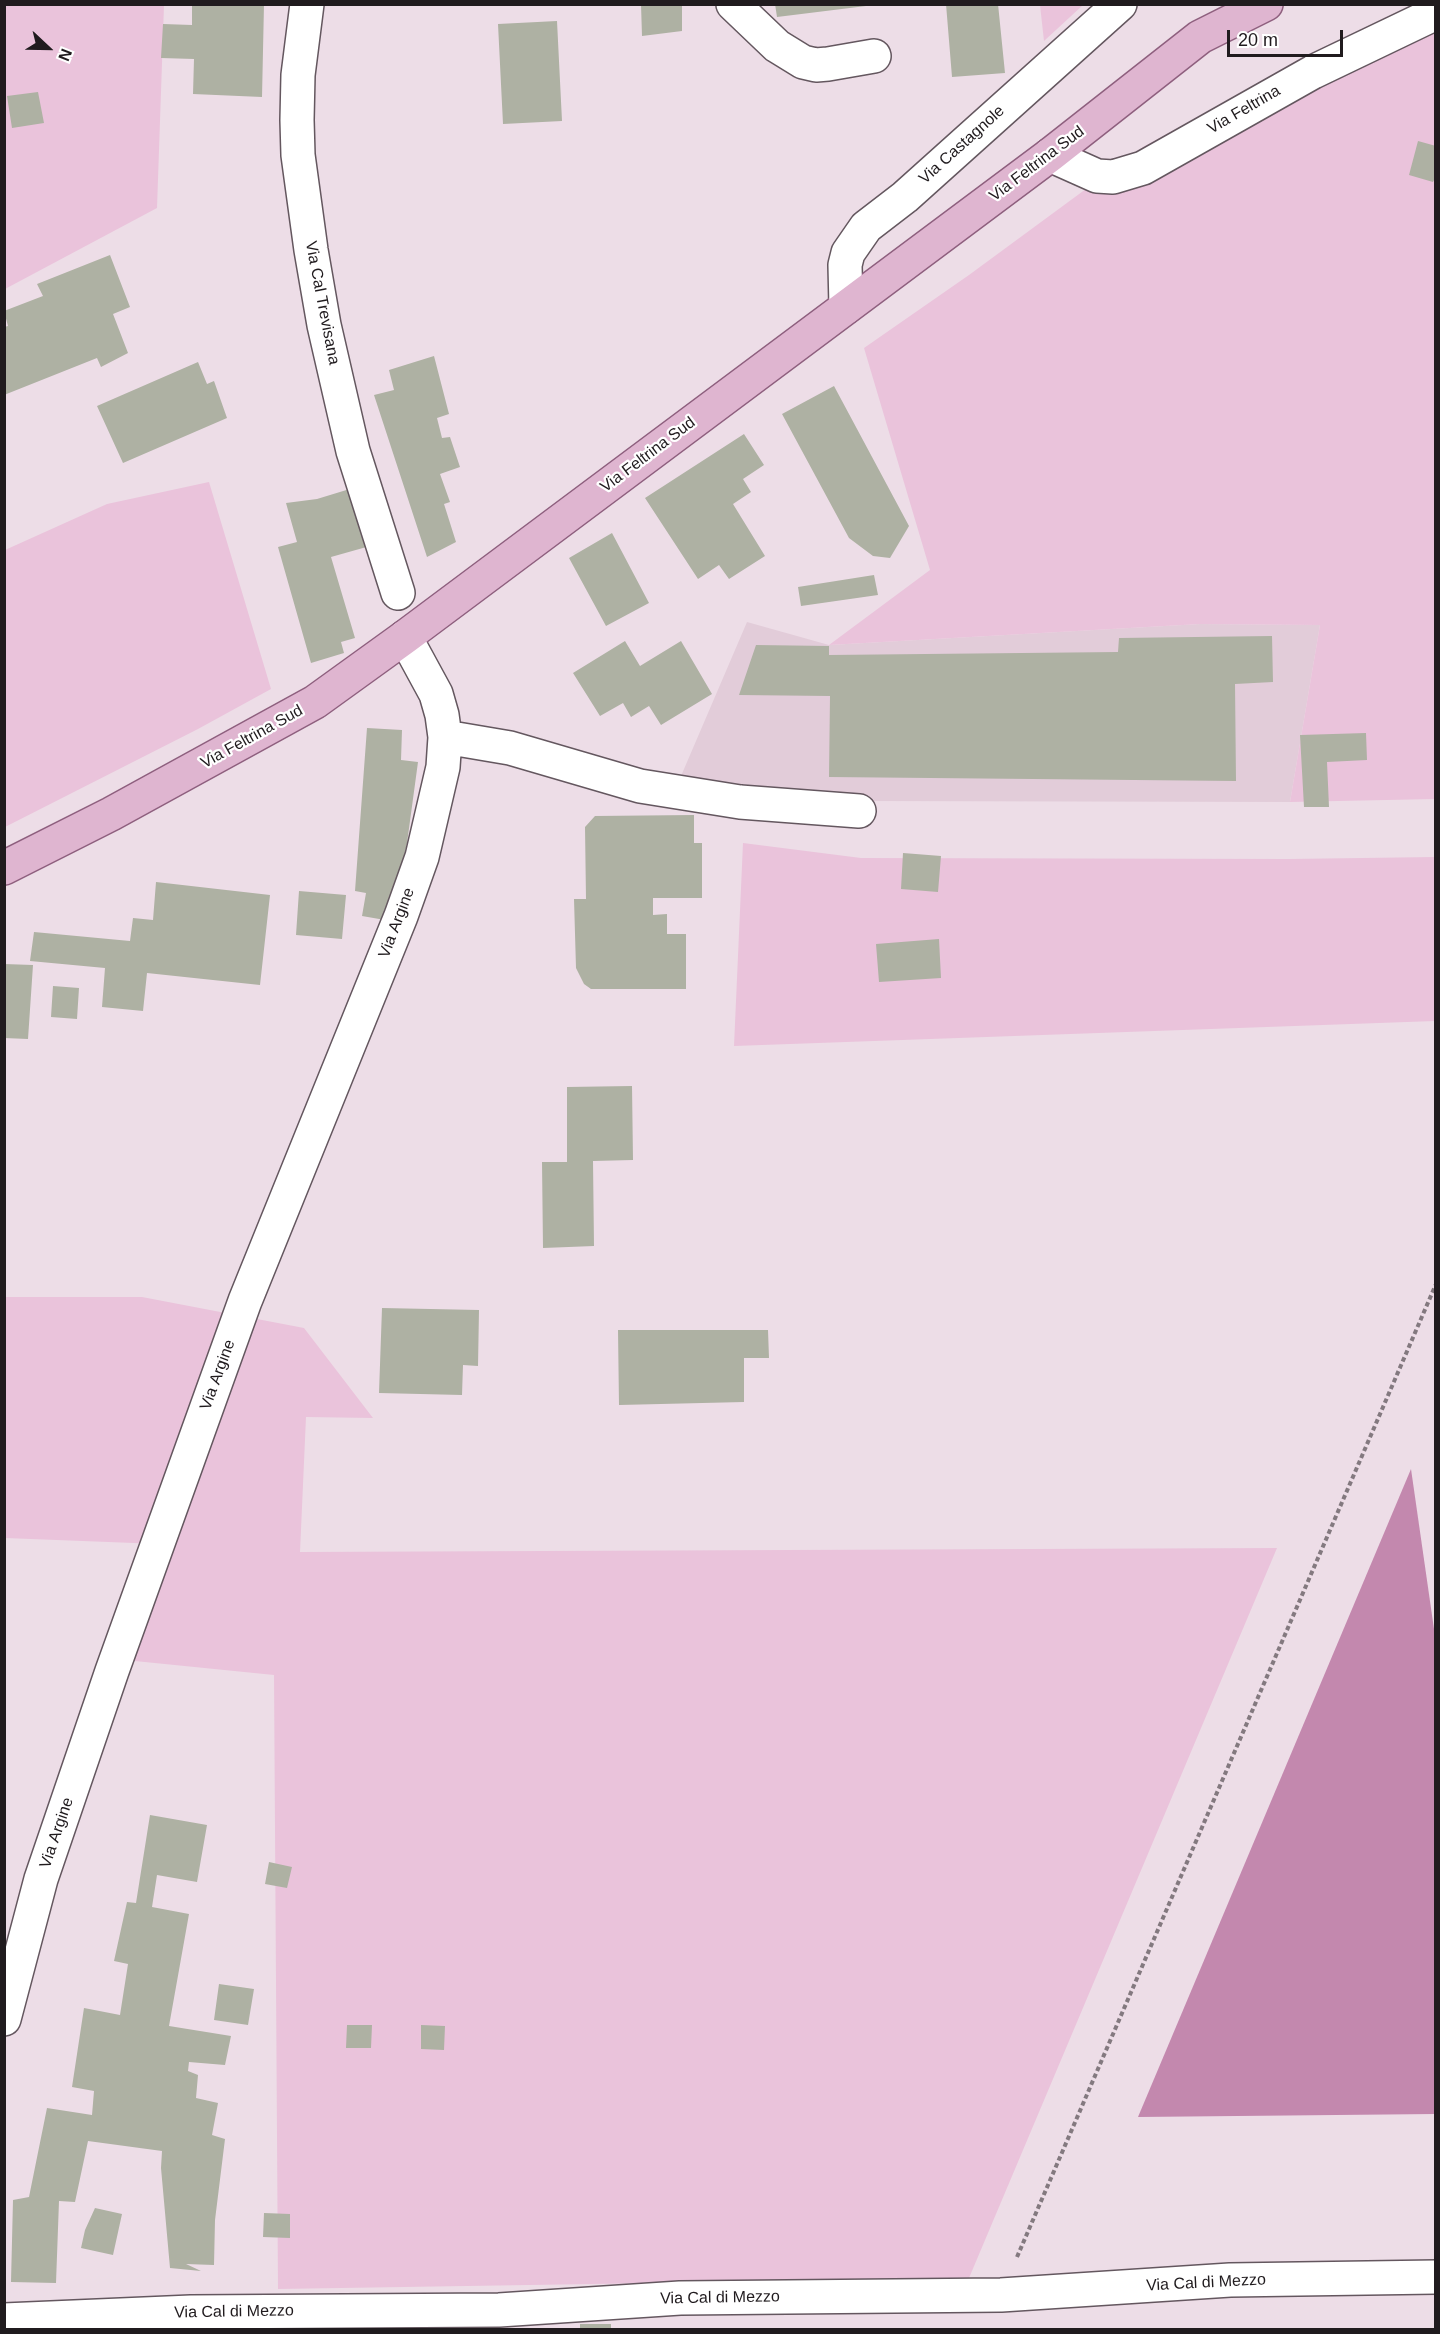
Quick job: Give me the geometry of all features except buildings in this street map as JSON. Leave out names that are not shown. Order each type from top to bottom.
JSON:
[{"type":"main road","name":"Via Feltrina Sud","points":[[4,868],[111,814],[305,708],[405,638],[1050,155],[1200,37],[1266,4]]},
{"type":"street","name":"Via Cal Trevisana","points":[[307,4],[298,75],[297,120],[298,155],[311,250],[324,326],[353,451],[398,593]]},
{"type":"street","points":[[733,4],[777,46],[803,63],[828,64],[874,56]]},
{"type":"street","name":"Via Castagnole","points":[[846,307],[845,265],[848,253],[866,227],[905,196],[1120,4]]},
{"type":"street","name":"Via Feltrina","points":[[1050,155],[1097,176],[1113,177],[1143,168],[1312,72],[1436,13]]},
{"type":"street","name":"Via Argine","points":[[4,2019],[41,1879],[204,1413],[253,1280],[401,916],[422,857],[443,767],[445,737],[436,694],[405,638]]},
{"type":"street","points":[[445,737],[510,748],[640,786],[740,802],[859,811]]},
{"type":"street","name":"Via Cal di Mezzo","points":[[4,2320],[190,2312],[499,2310],[680,2298],[1001,2295],[1230,2280],[1436,2277]]},
{"type":"path","points":[[1001,2295],[1436,1284]]},
{"type":"shaded area","points":[[1040,4],[1083,5],[1044,41]]},
{"type":"shaded area","points":[[5,5],[164,5],[157,208],[5,289]]},
{"type":"shaded area","points":[[1414,5],[1435,5],[1435,799],[1290,802],[1320,625],[1200,624],[829,645],[930,570],[864,348],[969,275],[1143,147],[1341,40]]},
{"type":"shaded area","points":[[209,482],[271,689],[198,729],[5,827],[5,550],[107,504]]},
{"type":"shaded area","points":[[747,622],[829,645],[1200,624],[1320,625],[1290,802],[866,801],[681,776]]},
{"type":"shaded area","points":[[743,843],[861,858],[1435,857],[1435,1021],[734,1046]]},
{"type":"shaded area","points":[[5,1297],[142,1297],[304,1328],[373,1418],[306,1417],[300,1552],[1277,1548],[969,2278],[278,2289],[274,1675],[105,1658],[160,1544],[5,1538]]},
{"type":"shaded area","points":[[1411,1469],[1436,1643],[1435,2114],[1138,2117]]}]
